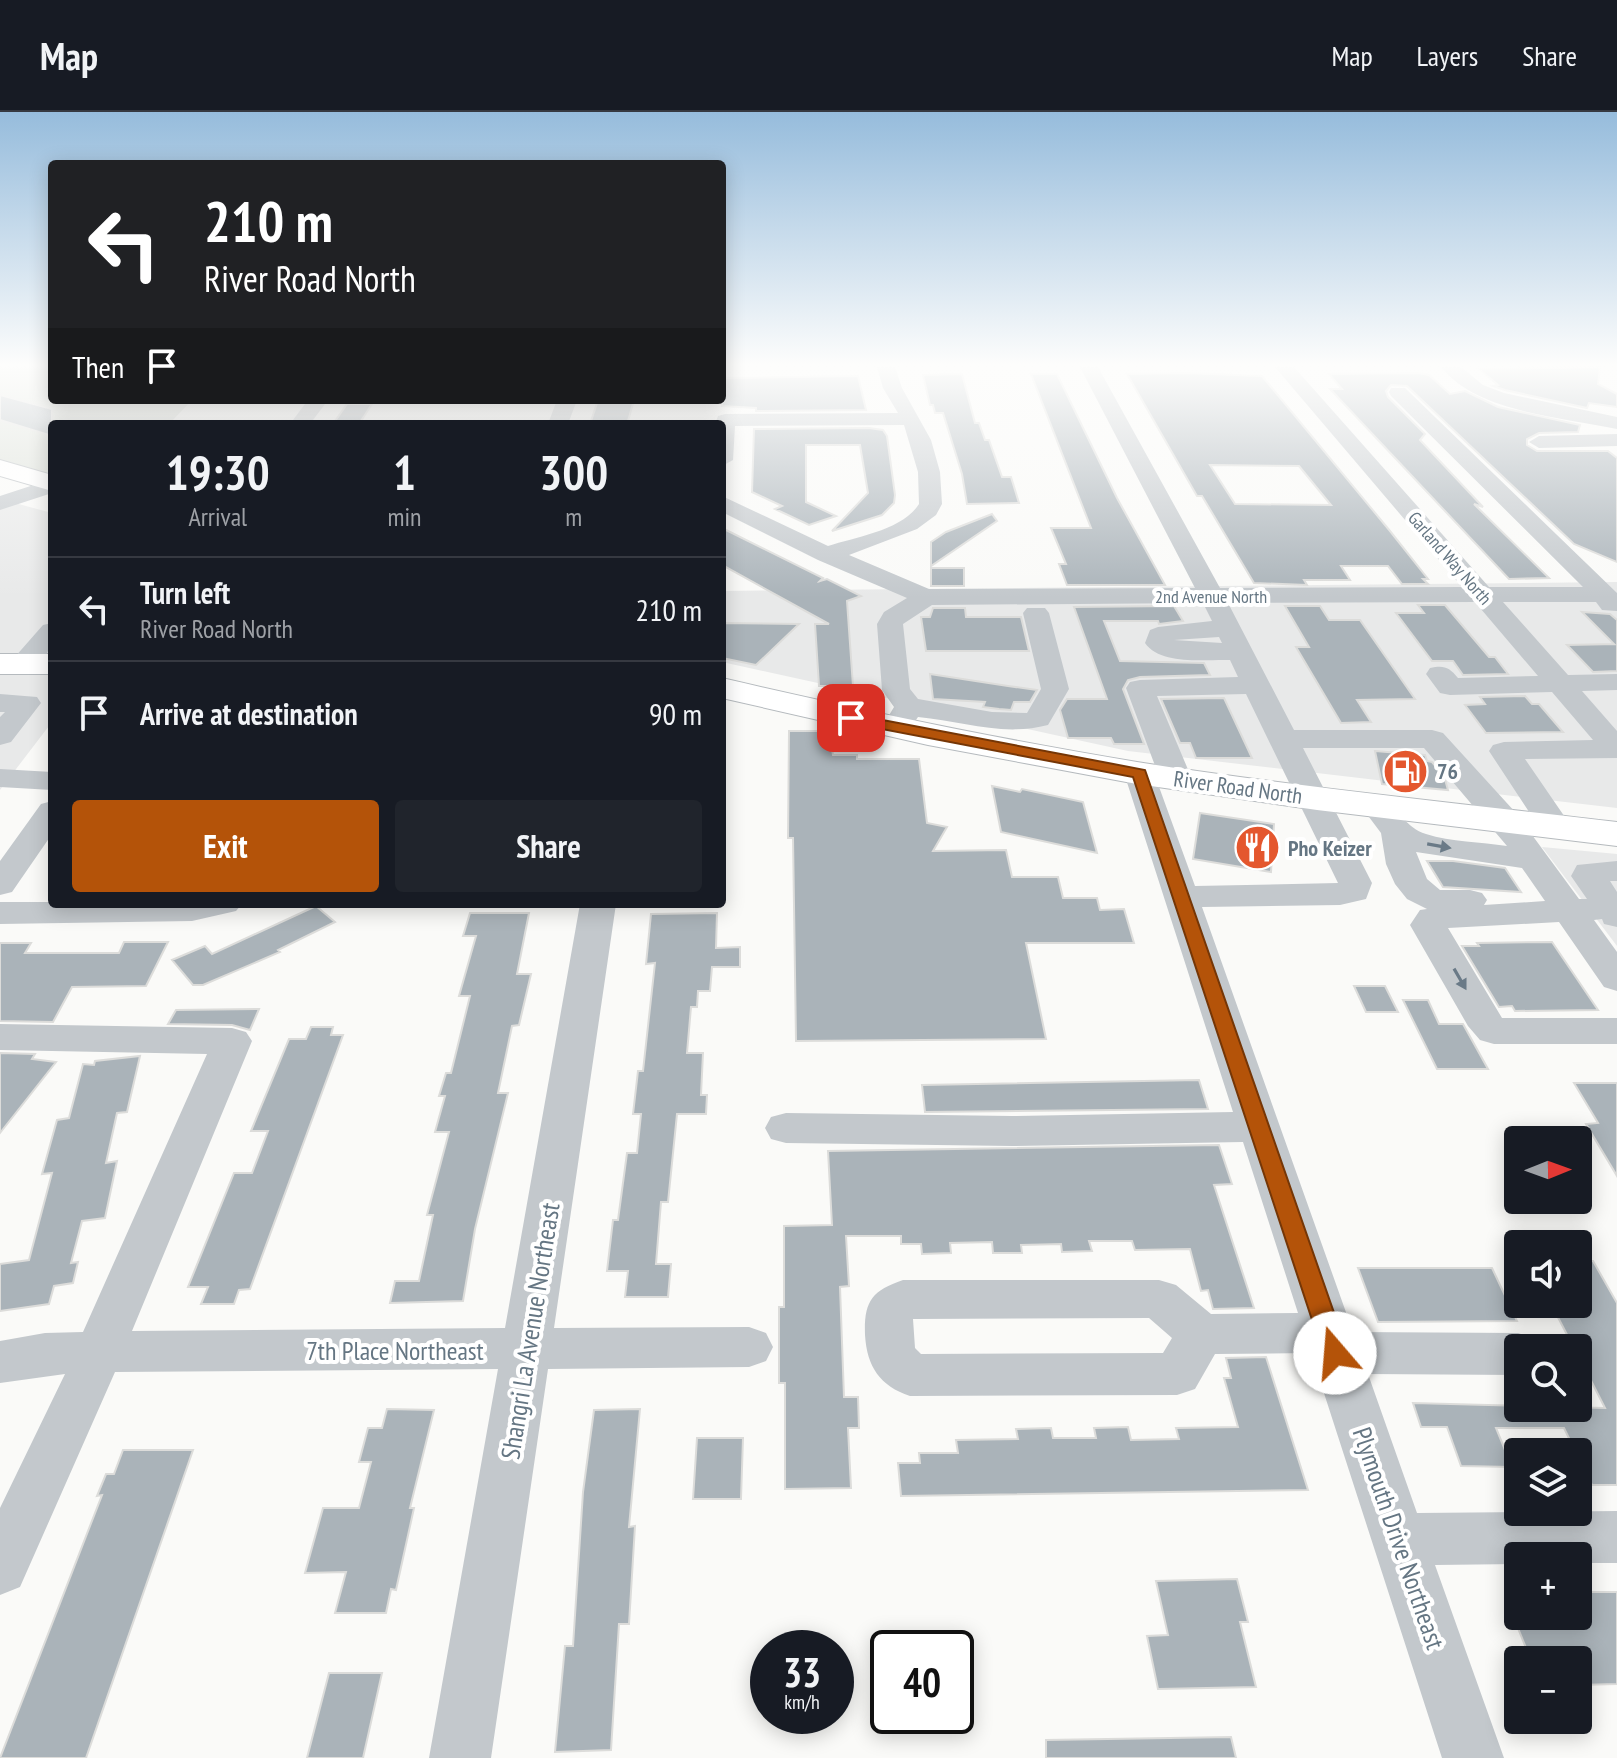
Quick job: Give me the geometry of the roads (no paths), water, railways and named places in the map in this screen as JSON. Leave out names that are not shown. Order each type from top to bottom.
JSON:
[{"type":"main road","points":[[0,468],[44,488]]},
{"type":"main road","name":"River Road North","points":[[726,689],[902,718],[1158,776],[1315,798],[1387,819],[1504,820],[1617,834]]},
{"type":"street","points":[[827,555],[912,523],[929,509],[933,494],[921,444]]},
{"type":"street","points":[[1130,444],[1212,596],[1355,883],[1354,892],[1340,895],[1181,897]]},
{"type":"street","name":"Garland Way North","points":[[1351,444],[1482,595],[1579,677],[1616,749]]},
{"type":"street","points":[[1450,444],[1611,603]]},
{"type":"street","points":[[0,503],[44,488]]},
{"type":"street","points":[[0,521],[44,488]]},
{"type":"street","name":"2nd Avenue North","points":[[726,505],[827,555],[913,594],[927,597],[1482,595],[1611,603]]},
{"type":"street","points":[[927,597],[893,618],[890,624],[896,690],[902,718],[936,708],[1011,723],[1038,719],[1055,689],[1036,613]]},
{"type":"street","points":[[1228,628],[1167,633],[1159,636],[1158,643],[1173,650],[1240,652]]},
{"type":"street","points":[[1440,674],[1450,687],[1579,677],[1617,663]]},
{"type":"street","name":"Plymouth Drive Northeast","points":[[1257,685],[1140,688],[1181,897],[1473,1758]]},
{"type":"street","points":[[0,703],[27,703],[0,736]]},
{"type":"street","points":[[1284,739],[1432,739],[1504,820],[1617,979]]},
{"type":"street","points":[[1555,826],[1504,751],[1616,749]]},
{"type":"street","points":[[0,778],[48,781]]},
{"type":"street","points":[[0,885],[48,817]]},
{"type":"street","points":[[1387,819],[1419,843],[1533,860]]},
{"type":"street","points":[[1387,819],[1397,851],[1412,882],[1424,896],[1435,901],[1564,904],[1615,911]]},
{"type":"street","points":[[1615,911],[1588,876],[1589,872],[1598,870],[1617,871]]},
{"type":"street","points":[[1564,904],[1433,918],[1428,925],[1487,1026],[1503,1032],[1617,1031]]},
{"type":"street","points":[[12,913],[203,908]]},
{"type":"street","name":"Shangri La Avenue Northeast","points":[[460,1758],[597,908]]},
{"type":"street","points":[[0,1037],[232,1041],[116,1307],[100,1352],[0,1568]]},
{"type":"street","points":[[786,1128],[1012,1131],[1259,1127]]},
{"type":"street","points":[[1201,1334],[1177,1374],[910,1375],[891,1357],[888,1312],[903,1299],[1159,1299],[1201,1334],[1504,1353]]},
{"type":"street","name":"7th Place Northeast","points":[[0,1362],[45,1354],[100,1352],[749,1347]]},
{"type":"street","points":[[1399,1539],[1617,1537]]},
{"type":"place","name":"76","points":[[1406,771]]},
{"type":"place","name":"Pho Keizer","points":[[1257,848]]}]
